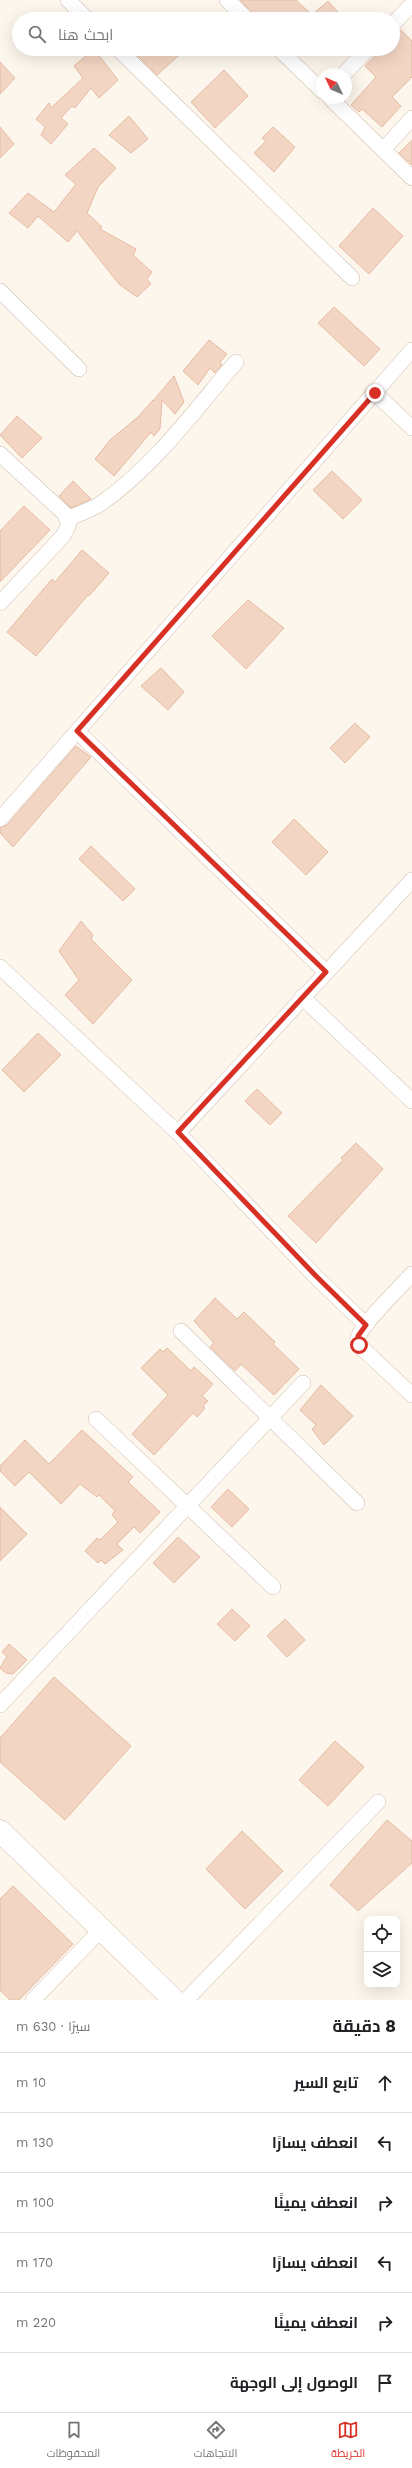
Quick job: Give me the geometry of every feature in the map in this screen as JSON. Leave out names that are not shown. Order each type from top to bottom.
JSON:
[{"type":"main road","points":[[0,1831],[174,2000]]},
{"type":"street","points":[[68,0],[80,12]]},
{"type":"street","points":[[227,0],[240,12]]},
{"type":"street","points":[[400,17],[412,4]]},
{"type":"street","points":[[125,56],[352,278]]},
{"type":"street","points":[[285,56],[316,85]]},
{"type":"street","points":[[350,68],[361,56]]},
{"type":"street","points":[[336,104],[412,178]]},
{"type":"street","points":[[383,150],[412,118]]},
{"type":"street","points":[[0,292],[79,369]]},
{"type":"street","points":[[0,818],[412,350]]},
{"type":"street","points":[[67,519],[99,505],[125,484],[158,452],[236,362]]},
{"type":"street","points":[[375,393],[412,428]]},
{"type":"street","points":[[0,454],[64,513],[67,519],[67,530],[63,536],[0,603]]},
{"type":"street","points":[[77,731],[326,972]]},
{"type":"street","points":[[178,1132],[412,880]]},
{"type":"street","points":[[0,967],[178,1132],[316,1276],[366,1325]]},
{"type":"street","points":[[302,997],[412,1101]]},
{"type":"street","points":[[412,1274],[358,1336],[359,1345],[412,1394]]},
{"type":"street","points":[[181,1331],[357,1503]]},
{"type":"street","points":[[0,1705],[303,1383]]},
{"type":"street","points":[[96,1419],[273,1587]]},
{"type":"street","points":[[186,2000],[378,1802]]},
{"type":"street","points":[[33,2000],[101,1930]]},
{"type":"building","points":[[240,0],[296,0],[309,12],[251,12]]},
{"type":"building","points":[[328,1],[338,12],[315,12]]},
{"type":"building","points":[[401,30],[412,41],[412,77],[392,97],[401,106],[382,127],[362,109],[359,112],[351,105],[376,77],[365,66],[375,56],[400,56]]},
{"type":"building","points":[[86,56],[99,56],[118,80],[99,98],[91,88],[75,108],[72,106],[61,118],[68,124],[51,144],[41,135],[45,127],[36,119],[49,103],[51,108],[83,78],[74,66]]},
{"type":"building","points":[[138,56],[178,56],[157,75]]},
{"type":"building","points":[[0,62],[15,78],[0,94]]},
{"type":"building","points":[[224,70],[248,96],[215,128],[191,102]]},
{"type":"building","points":[[129,116],[148,139],[131,153],[109,135]]},
{"type":"building","points":[[0,127],[14,144],[0,158]]},
{"type":"building","points":[[273,127],[295,147],[274,172],[254,153],[266,141],[262,138]]},
{"type":"building","points":[[412,140],[412,165],[399,153]]},
{"type":"building","points":[[94,148],[116,168],[98,187],[87,213],[102,227],[100,229],[136,249],[133,255],[152,272],[147,279],[151,284],[137,297],[119,284],[77,231],[68,242],[38,216],[28,228],[9,213],[28,193],[54,212],[76,184],[65,175]]},
{"type":"building","points":[[373,208],[403,236],[369,274],[339,246]]},
{"type":"building","points":[[334,307],[380,349],[364,366],[318,323]]},
{"type":"building","points":[[209,340],[227,354],[220,362],[222,365],[215,373],[210,368],[198,385],[183,371]]},
{"type":"building","points":[[174,376],[184,402],[175,414],[162,400],[160,429],[154,436],[151,432],[114,476],[95,459],[110,440],[138,417]]},
{"type":"building","points":[[17,416],[42,438],[22,458],[0,435]]},
{"type":"building","points":[[332,471],[362,500],[343,519],[313,490]]},
{"type":"building","points":[[73,481],[91,499],[71,508],[59,496]]},
{"type":"building","points":[[24,506],[50,530],[0,582],[0,531]]},
{"type":"building","points":[[82,550],[109,573],[89,596],[88,595],[36,656],[7,632],[52,579],[55,582]]},
{"type":"building","points":[[248,600],[284,628],[246,669],[212,636]]},
{"type":"building","points":[[161,668],[184,692],[168,710],[141,686]]},
{"type":"building","points":[[355,723],[370,737],[345,763],[330,748]]},
{"type":"building","points":[[76,746],[91,757],[13,847],[0,833],[0,828],[7,825]]},
{"type":"building","points":[[294,819],[328,852],[306,875],[272,842]]},
{"type":"building","points":[[91,846],[135,889],[123,901],[79,859]]},
{"type":"building","points":[[81,921],[93,935],[91,939],[132,980],[93,1024],[65,995],[79,980],[59,951]]},
{"type":"building","points":[[38,1033],[61,1055],[24,1092],[2,1070]]},
{"type":"building","points":[[257,1089],[282,1113],[270,1125],[245,1101]]},
{"type":"building","points":[[356,1143],[383,1169],[316,1243],[288,1216],[343,1160],[341,1158]]},
{"type":"building","points":[[215,1298],[237,1319],[244,1312],[275,1342],[273,1344],[299,1369],[274,1395],[241,1364],[235,1371],[210,1347],[214,1343],[194,1321]]},
{"type":"building","points":[[167,1348],[191,1371],[194,1367],[213,1384],[202,1396],[208,1401],[203,1406],[205,1408],[197,1417],[193,1413],[154,1455],[132,1434],[168,1395],[141,1368],[160,1349],[163,1352]]},
{"type":"building","points":[[321,1385],[353,1416],[324,1445],[312,1429],[316,1425],[300,1410]]},
{"type":"building","points":[[82,1430],[133,1477],[128,1482],[160,1512],[140,1533],[134,1527],[117,1544],[123,1550],[105,1564],[101,1560],[98,1563],[85,1551],[97,1538],[100,1540],[118,1522],[112,1515],[115,1511],[99,1495],[97,1497],[80,1484],[61,1504],[29,1472],[15,1486],[0,1471],[0,1466],[25,1440],[49,1464]]},
{"type":"building","points":[[228,1489],[249,1509],[232,1527],[211,1507]]},
{"type":"building","points":[[0,1507],[27,1534],[0,1561]]},
{"type":"building","points":[[178,1537],[200,1557],[174,1583],[153,1563]]},
{"type":"building","points":[[232,1609],[250,1626],[235,1641],[217,1624]]},
{"type":"building","points":[[285,1619],[305,1640],[287,1657],[267,1636]]},
{"type":"building","points":[[9,1644],[27,1660],[13,1674],[6,1673],[0,1668],[7,1656],[2,1652]]},
{"type":"building","points":[[54,1677],[131,1746],[65,1820],[0,1762],[0,1738]]},
{"type":"building","points":[[335,1741],[364,1767],[328,1806],[299,1780]]},
{"type":"building","points":[[387,1820],[412,1841],[412,1863],[358,1911],[330,1885]]},
{"type":"building","points":[[242,1831],[283,1871],[245,1909],[206,1869]]},
{"type":"building","points":[[13,1886],[73,1944],[19,2000],[10,2000],[0,1990],[0,1899]]},
{"type":"route","points":[[359,1345],[358,1336],[366,1325],[316,1276],[178,1132],[326,972],[77,731],[375,393]]}]
